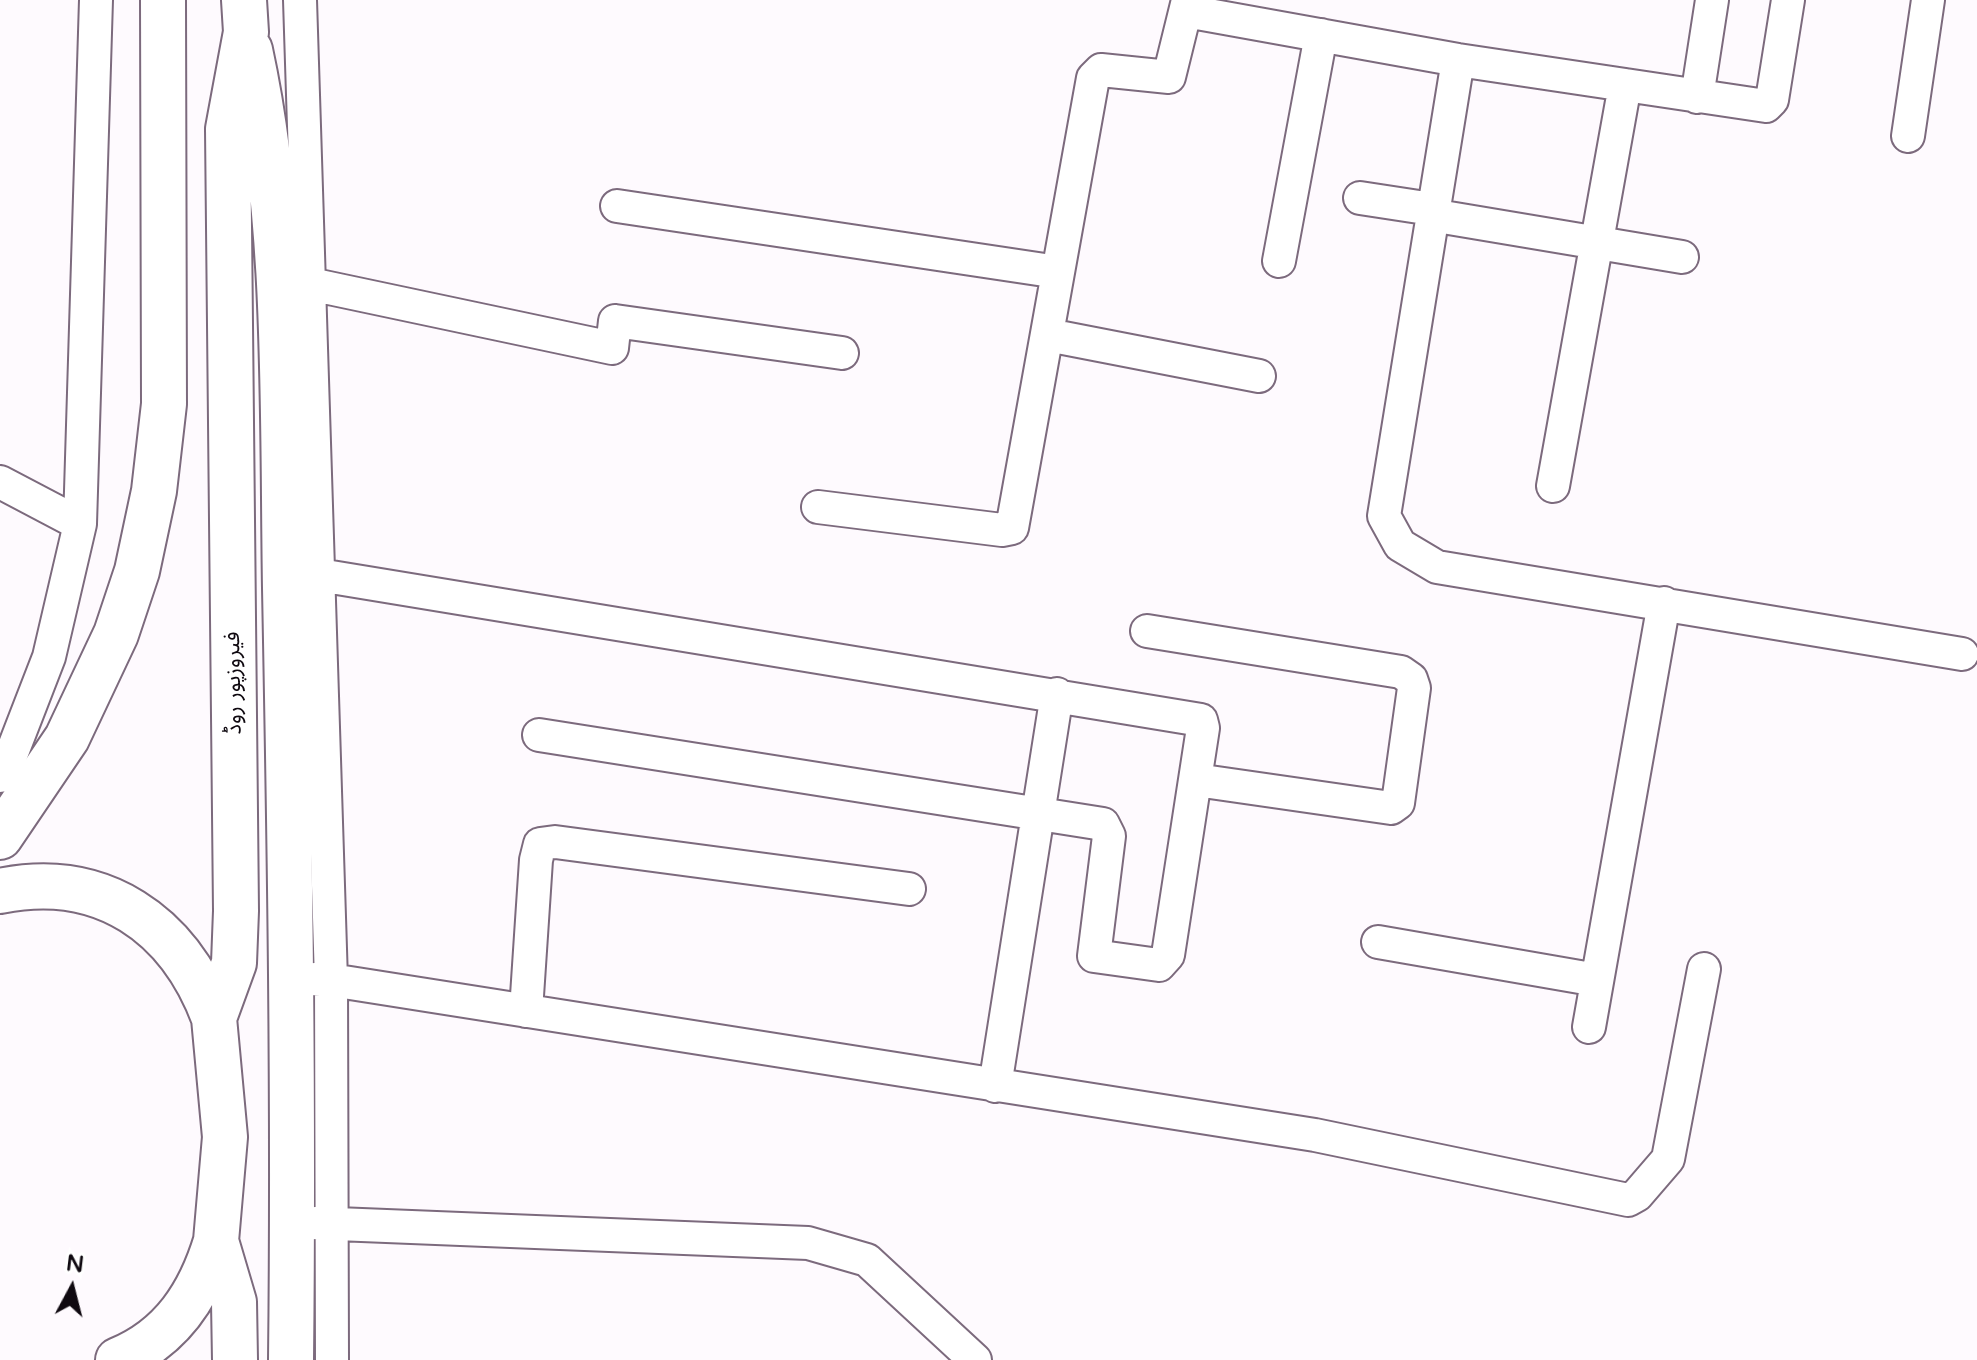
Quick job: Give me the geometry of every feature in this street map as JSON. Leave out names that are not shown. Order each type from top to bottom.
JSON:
[{"type":"highway","points":[[0,837],[67,738],[116,634],[137,571],[154,491],[164,404],[163,0]]},
{"type":"highway","points":[[245,16],[294,287],[311,979],[312,1223],[291,1360]]},
{"type":"highway","name":"فیروزپور روڈ","points":[[235,1360],[234,1302],[216,1241],[225,1137],[214,1018],[234,963],[236,911],[228,129],[245,16]]},
{"type":"highway","points":[[0,891],[45,885],[78,889],[138,914],[164,935],[186,959],[203,987],[214,1018]]},
{"type":"highway","points":[[118,1360],[163,1334],[188,1307],[205,1275],[216,1241]]},
{"type":"street","points":[[0,776],[8,763],[49,657],[80,524],[96,0]]},
{"type":"street","points":[[300,0],[294,287],[319,575],[311,979],[1315,1135],[1628,1200],[1637,1195],[1668,1159],[1704,969]]},
{"type":"street","points":[[1697,97],[1712,0]]},
{"type":"street","points":[[818,507],[1002,530],[1012,528],[1096,72],[1169,77],[1187,5],[1321,35],[1458,60],[1697,97],[1770,104],[1788,0]]},
{"type":"street","points":[[1908,136],[1928,0]]},
{"type":"street","points":[[1279,261],[1321,35]]},
{"type":"street","points":[[1458,60],[1384,516],[1400,545],[1437,567],[1962,654]]},
{"type":"street","points":[[1553,486],[1625,85]]},
{"type":"street","points":[[1360,198],[1596,244],[1682,257]]},
{"type":"street","points":[[617,206],[1058,272]]},
{"type":"street","points":[[294,287],[612,348],[615,321],[842,353]]},
{"type":"street","points":[[1048,335],[1259,376]]},
{"type":"street","points":[[0,482],[80,524]]},
{"type":"street","points":[[319,575],[1201,720],[1203,728],[1196,780],[1168,955],[1159,965],[1094,956],[1107,828],[1103,824],[539,735]]},
{"type":"street","points":[[1589,1027],[1664,603]]},
{"type":"street","points":[[1147,631],[1401,672],[1411,679],[1414,688],[1398,803],[1391,808],[1196,780]]},
{"type":"street","points":[[995,1086],[1057,694]]},
{"type":"street","points":[[526,1011],[536,860],[540,844],[555,842],[909,889]]},
{"type":"street","points":[[1378,942],[1597,980]]},
{"type":"street","points":[[332,1360],[312,1223],[808,1243],[867,1260],[975,1360]]}]
